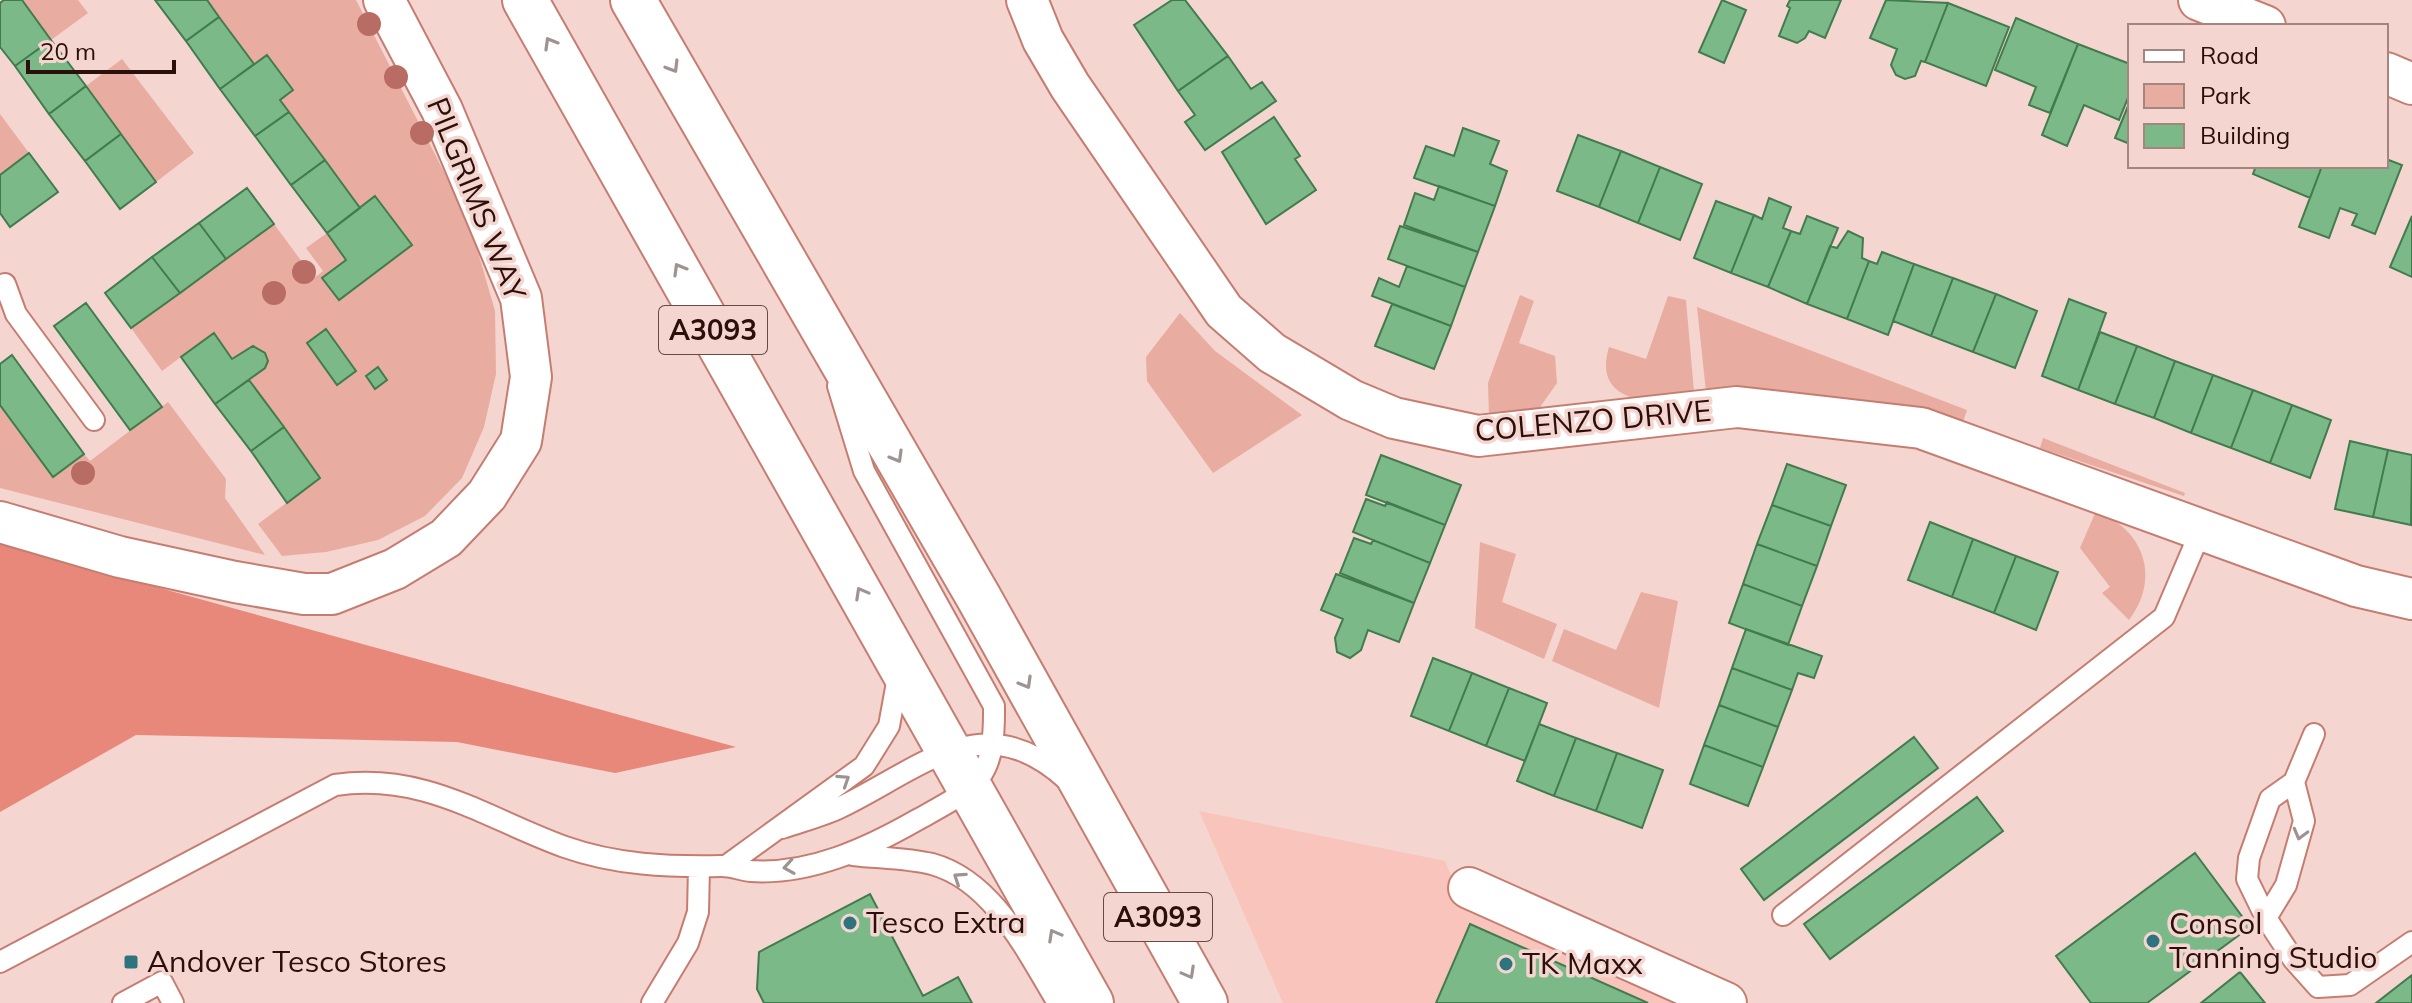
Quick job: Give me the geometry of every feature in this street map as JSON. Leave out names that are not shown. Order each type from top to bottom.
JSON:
[{"type":"main road","name":"A3093","points":[[525,0],[951,749],[1091,1003]]},
{"type":"main road","name":"A3093","points":[[633,0],[1111,831],[1205,1003]]},
{"type":"street","name":"PILGRIMS WAY","points":[[0,522],[120,557],[192,573],[304,594],[332,594],[395,569],[446,538],[487,495],[521,441],[531,377],[521,298],[442,110],[384,0]]},
{"type":"street","name":"COLENZO DRIVE","points":[[1027,0],[1043,40],[1070,86],[1224,311],[1272,353],[1351,400],[1394,418],[1478,436],[1737,407],[1921,428],[2356,586],[2412,599]]},
{"type":"street","points":[[2199,0],[2260,24]]},
{"type":"street","points":[[2388,74],[2412,84]]},
{"type":"street","points":[[1469,888],[1726,1003]]},
{"type":"lane","points":[[5,284],[8,320],[94,420]]},
{"type":"lane","points":[[0,962],[335,785],[390,782],[436,792],[566,847],[623,862],[726,866],[751,871],[786,868],[851,855],[972,789],[987,768],[994,742],[994,706],[864,471],[817,317]]},
{"type":"lane","points":[[1783,915],[2164,617],[2202,528]]},
{"type":"lane","points":[[726,866],[864,766],[889,726],[897,698],[900,661]]},
{"type":"lane","points":[[2314,734],[2294,782],[2270,799],[2249,858],[2247,879],[2266,918],[2293,959],[2318,987],[2350,985],[2412,942]]},
{"type":"lane","points":[[782,828],[840,807],[922,760],[951,749],[994,742],[1020,749],[1053,766],[1078,790],[1111,831]]},
{"type":"lane","points":[[2266,918],[2286,885],[2304,821],[2294,782]]},
{"type":"lane","points":[[851,855],[931,864],[960,878],[996,908],[1058,1003]]},
{"type":"lane","points":[[652,1003],[688,943],[698,912],[699,867]]},
{"type":"lane","points":[[123,1003],[162,982],[173,1003]]},
{"type":"shaded area","points":[[0,544],[736,747],[615,773],[457,742],[136,735],[0,812]]},
{"type":"shaded area","points":[[1199,811],[1445,861],[1461,901],[1697,1003],[1283,1003]]},
{"type":"green space","points":[[22,0],[78,0],[88,13],[51,40]]},
{"type":"green space","points":[[207,0],[356,0],[469,221],[495,311],[496,374],[484,427],[462,478],[425,516],[378,540],[326,552],[282,556],[258,524],[320,478],[249,380],[265,368],[268,361],[265,353],[253,346],[232,359],[213,333],[162,371],[131,328],[274,224],[314,278],[323,271],[306,248],[327,233],[346,260],[322,278],[339,300],[411,246],[374,197],[360,208],[280,100],[293,90],[267,55],[254,64]]},
{"type":"green space","points":[[122,59],[194,153],[156,182],[86,86]]},
{"type":"green space","points":[[0,114],[29,153],[0,175]]},
{"type":"green space","points":[[1520,295],[1534,301],[1519,343],[1555,356],[1557,383],[1538,410],[1489,416],[1488,383]]},
{"type":"green space","points":[[1668,296],[1686,300],[1695,404],[1663,403],[1631,397],[1619,391],[1610,381],[1606,367],[1609,347],[1646,359]]},
{"type":"green space","points":[[1697,307],[1967,410],[1961,428],[1707,401]]},
{"type":"green space","points":[[1180,313],[1215,351],[1302,415],[1213,473],[1147,381],[1146,357]]},
{"type":"green space","points":[[168,402],[226,479],[225,498],[265,555],[0,488],[0,405],[53,477],[84,454],[90,461]]},
{"type":"green space","points":[[2043,438],[2185,493],[2184,496],[2040,448]]},
{"type":"green space","points":[[2096,511],[2126,530],[2142,556],[2144,588],[2129,620],[2102,593],[2110,587],[2080,548]]},
{"type":"green space","points":[[1480,542],[1516,554],[1502,602],[1557,624],[1544,659],[1475,628]]},
{"type":"green space","points":[[1641,592],[1678,601],[1659,708],[1552,661],[1564,629],[1616,650]]},
{"type":"building","points":[[4,0],[22,0],[51,40],[15,66],[0,47],[0,3]]},
{"type":"building","points":[[155,0],[207,0],[219,17],[186,41]]},
{"type":"building","points":[[1172,0],[1185,0],[1228,56],[1178,91],[1134,25]]},
{"type":"building","points":[[1722,0],[1746,10],[1724,63],[1699,52]]},
{"type":"building","points":[[1790,0],[1841,0],[1825,38],[1809,31],[1797,43],[1779,36]]},
{"type":"building","points":[[1886,0],[1948,3],[1925,62],[1921,61],[1915,76],[1905,79],[1896,75],[1891,65],[1897,49],[1870,38]]},
{"type":"building","points":[[1948,3],[2009,27],[1986,86],[1925,62]]},
{"type":"building","points":[[219,17],[254,64],[220,89],[186,41]]},
{"type":"building","points":[[2016,18],[2078,44],[2050,113],[2029,105],[2036,87],[1995,70]]},
{"type":"building","points":[[51,40],[86,86],[49,114],[15,66]]},
{"type":"building","points":[[2078,44],[2128,63],[2128,98],[2119,120],[2084,105],[2067,146],[2042,135]]},
{"type":"building","points":[[267,55],[293,90],[280,100],[289,112],[255,136],[220,89]]},
{"type":"building","points":[[1228,56],[1251,89],[1262,82],[1276,101],[1205,150],[1185,122],[1195,115],[1178,91]]},
{"type":"building","points":[[86,86],[121,134],[85,161],[49,114]]},
{"type":"building","points":[[2128,106],[2128,143],[2115,138]]},
{"type":"building","points":[[289,112],[325,160],[291,185],[255,136]]},
{"type":"building","points":[[1274,117],[1300,156],[1295,159],[1316,190],[1266,224],[1222,152]]},
{"type":"building","points":[[1463,128],[1499,141],[1490,164],[1507,171],[1495,206],[1414,178],[1426,146],[1454,156]]},
{"type":"building","points":[[121,134],[156,182],[120,209],[85,161]]},
{"type":"building","points":[[1578,135],[1621,151],[1599,207],[1557,191]]},
{"type":"building","points":[[1621,151],[1660,167],[1638,223],[1599,207]]},
{"type":"building","points":[[29,153],[58,192],[10,227],[0,213],[0,175]]},
{"type":"building","points":[[325,160],[360,208],[327,233],[291,185]]},
{"type":"building","points":[[2388,160],[2402,165],[2375,234],[2352,225],[2357,214],[2340,208],[2329,238],[2299,227],[2321,168],[2388,168]]},
{"type":"building","points":[[1660,167],[1702,184],[1680,240],[1638,223]]},
{"type":"building","points":[[2255,168],[2321,168],[2310,198],[2253,174]]},
{"type":"building","points":[[1439,186],[1495,206],[1478,252],[1404,225],[1415,193],[1434,200]]},
{"type":"building","points":[[247,188],[274,224],[226,259],[199,223]]},
{"type":"building","points":[[375,196],[412,245],[339,300],[322,278],[346,260],[327,233]]},
{"type":"building","points":[[1769,198],[1791,207],[1783,228],[1791,231],[1768,287],[1731,273],[1754,215],[1762,219]]},
{"type":"building","points":[[1716,201],[1754,215],[1731,273],[1694,258]]},
{"type":"building","points":[[1807,216],[1838,228],[1807,304],[1768,287],[1791,231],[1800,234]]},
{"type":"building","points":[[2412,216],[2412,277],[2390,267]]},
{"type":"building","points":[[199,223],[226,259],[180,293],[152,257]]},
{"type":"building","points":[[1400,226],[1478,252],[1465,287],[1388,259]]},
{"type":"building","points":[[1848,231],[1863,238],[1862,258],[1869,261],[1847,319],[1807,304],[1830,246],[1837,248]]},
{"type":"building","points":[[1882,252],[1914,264],[1888,335],[1847,319],[1869,261],[1877,264]]},
{"type":"building","points":[[152,257],[180,293],[131,328],[105,293]]},
{"type":"building","points":[[1914,264],[1953,278],[1931,336],[1893,321]]},
{"type":"building","points":[[1407,266],[1465,287],[1451,326],[1372,296],[1379,278],[1399,287]]},
{"type":"building","points":[[1953,278],[1996,294],[1973,352],[1931,336]]},
{"type":"building","points":[[1996,294],[2037,311],[2015,368],[1973,352]]},
{"type":"building","points":[[2069,299],[2106,313],[2078,390],[2042,376]]},
{"type":"building","points":[[86,303],[162,407],[130,430],[54,326]]},
{"type":"building","points":[[1392,304],[1451,326],[1434,369],[1375,346]]},
{"type":"building","points":[[326,329],[356,371],[337,385],[307,343]]},
{"type":"building","points":[[2100,332],[2137,346],[2115,404],[2078,390]]},
{"type":"building","points":[[214,333],[232,359],[253,346],[265,353],[268,361],[265,368],[215,404],[181,357]]},
{"type":"building","points":[[2137,346],[2175,361],[2154,418],[2115,404]]},
{"type":"building","points":[[12,355],[84,454],[53,477],[0,405],[0,364]]},
{"type":"building","points":[[2175,361],[2213,375],[2191,433],[2154,418]]},
{"type":"building","points":[[378,367],[387,380],[375,389],[366,376]]},
{"type":"building","points":[[2213,375],[2253,390],[2231,448],[2191,433]]},
{"type":"building","points":[[249,380],[284,427],[251,451],[215,404]]},
{"type":"building","points":[[2253,390],[2292,405],[2270,463],[2231,448]]},
{"type":"building","points":[[2292,405],[2331,420],[2310,478],[2270,463]]},
{"type":"building","points":[[284,427],[320,478],[287,503],[251,451]]},
{"type":"building","points":[[2350,441],[2388,450],[2373,517],[2335,509]]},
{"type":"building","points":[[2388,450],[2412,455],[2411,525],[2373,517]]},
{"type":"building","points":[[1381,455],[1461,485],[1445,525],[1366,495]]},
{"type":"building","points":[[1787,464],[1846,485],[1831,526],[1772,505]]},
{"type":"building","points":[[1366,499],[1385,506],[1387,502],[1445,525],[1430,563],[1353,532]]},
{"type":"building","points":[[1772,505],[1831,526],[1817,566],[1757,544]]},
{"type":"building","points":[[1930,522],[1973,539],[1952,597],[1908,580]]},
{"type":"building","points":[[1354,538],[1371,544],[1373,540],[1430,563],[1414,603],[1340,573]]},
{"type":"building","points":[[1973,539],[2016,556],[1994,613],[1952,597]]},
{"type":"building","points":[[1757,544],[1817,566],[1802,606],[1743,584]]},
{"type":"building","points":[[2016,556],[2058,572],[2036,630],[1994,613]]},
{"type":"building","points":[[1336,574],[1414,603],[1399,642],[1368,630],[1361,650],[1350,658],[1337,652],[1335,638],[1343,619],[1321,610]]},
{"type":"building","points":[[1743,584],[1802,606],[1788,645],[1729,623]]},
{"type":"building","points":[[1746,629],[1822,656],[1814,678],[1798,673],[1792,690],[1732,668]]},
{"type":"building","points":[[1433,658],[1472,673],[1449,731],[1411,716]]},
{"type":"building","points":[[1732,668],[1792,690],[1778,727],[1719,705]]},
{"type":"building","points":[[1472,673],[1509,688],[1486,746],[1449,731]]},
{"type":"building","points":[[1509,688],[1547,703],[1525,761],[1486,746]]},
{"type":"building","points":[[1719,705],[1778,727],[1763,767],[1704,745]]},
{"type":"building","points":[[1539,724],[1576,738],[1554,796],[1517,781]]},
{"type":"building","points":[[1914,737],[1938,768],[1764,900],[1741,869]]},
{"type":"building","points":[[1576,738],[1617,753],[1596,811],[1554,796]]},
{"type":"building","points":[[1704,745],[1763,767],[1748,806],[1690,784]]},
{"type":"building","points":[[1617,753],[1663,770],[1642,828],[1596,811]]},
{"type":"building","points":[[1977,797],[2003,831],[1830,959],[1804,924]]},
{"type":"building","name":"Consol Tanning Studio","points":[[2195,853],[2250,927],[2147,1003],[2091,1003],[2056,956]]},
{"type":"building","name":"Tesco Extra","points":[[870,894],[923,996],[958,977],[972,1003],[764,1003],[757,989],[759,952]]},
{"type":"building","name":"TK Maxx","points":[[1470,924],[1648,1003],[1436,1003]]},
{"type":"building","points":[[2240,972],[2265,1003],[2201,1003]]},
{"type":"building","points":[[2412,975],[2412,1003],[2376,1003]]},
{"type":"place","name":"Tesco Extra","points":[[850,923]]},
{"type":"place","name":"Consol Tanning Studio","points":[[2153,941]]},
{"type":"place","name":"Andover Tesco Stores","points":[[131,962]]},
{"type":"place","name":"TK Maxx","points":[[1506,964]]}]
